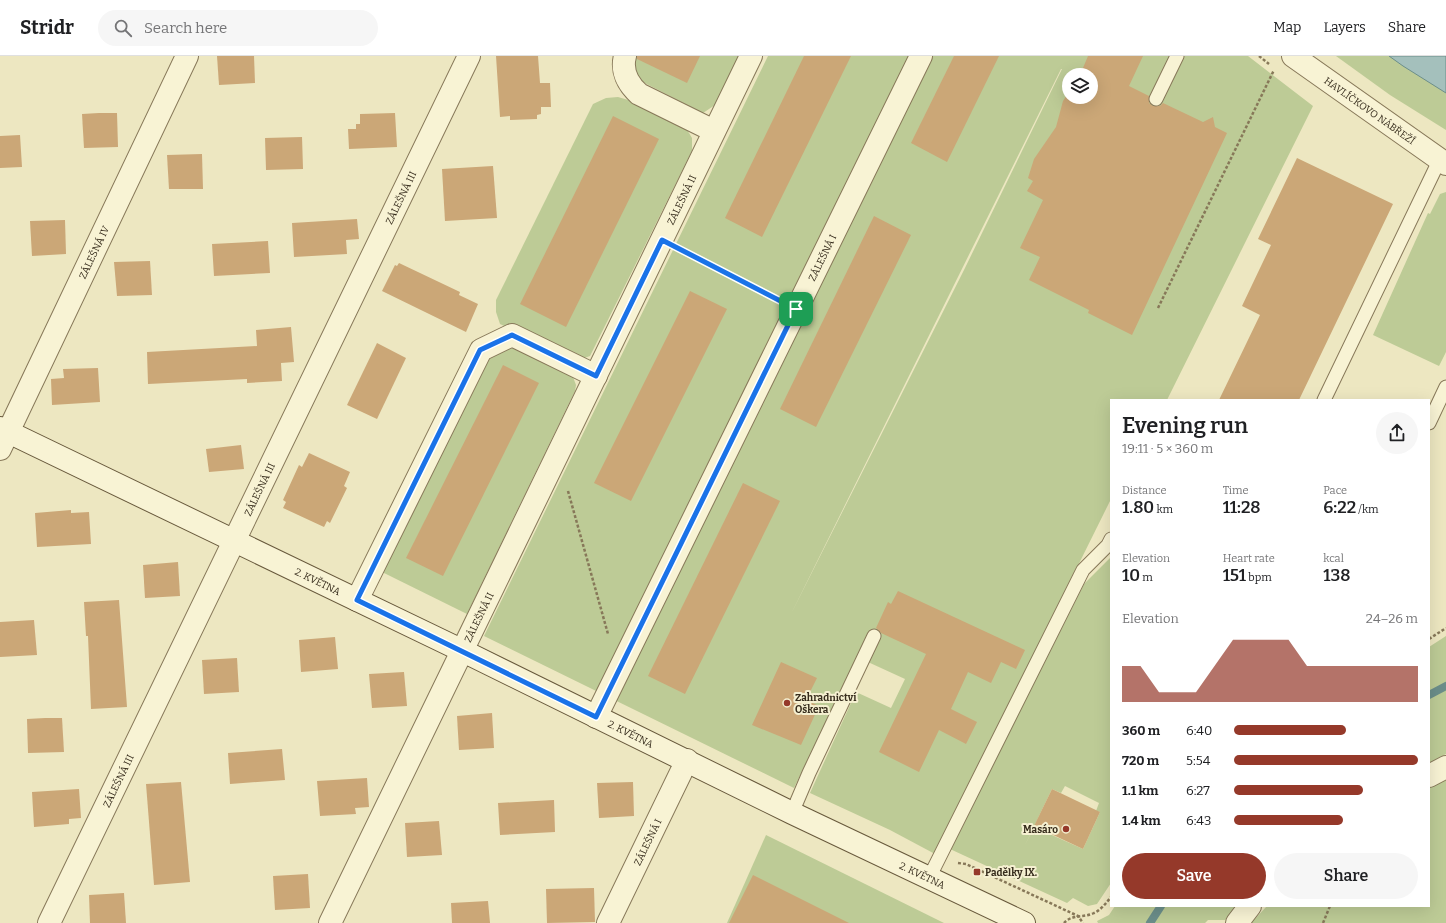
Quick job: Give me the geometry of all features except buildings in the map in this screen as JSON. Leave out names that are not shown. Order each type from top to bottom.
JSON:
[{"type":"street","name":"ZÁLEŠNÁ IV","points":[[3,436],[187,56]]},
{"type":"street","name":"ZÁLEŠNÁ III","points":[[49,923],[469,56]]},
{"type":"street","points":[[625,56],[626,78],[629,86],[639,94],[714,132]]},
{"type":"street","name":"ZÁLEŠNÁ II","points":[[330,923],[752,56]]},
{"type":"street","name":"ZÁLEŠNÁ I","points":[[596,717],[920,56]]},
{"type":"street","name":"HAVLÍČKOVO NÁBŘEŽÍ","points":[[1293,56],[1443,163]]},
{"type":"street","points":[[357,600],[480,350],[512,335],[596,376]]},
{"type":"street","name":"2. KVĚTNA","points":[[3,436],[235,540],[687,760],[792,813],[933,870],[1024,923]]},
{"type":"street","name":"ZÁLEŠNÁ I","points":[[608,923],[687,760]]},
{"type":"street","points":[[1430,776],[1446,768]]},
{"type":"street","points":[[1237,923],[1249,907]]},
{"type":"lane","points":[[1156,99],[1177,56]]},
{"type":"lane","points":[[1325,399],[1443,163]]},
{"type":"lane","points":[[1430,420],[1446,387]]},
{"type":"lane","points":[[933,870],[1083,570],[1108,545],[1110,541]]},
{"type":"lane","points":[[792,813],[809,773],[874,636]]},
{"type":"path","points":[[1158,308],[1275,68]]},
{"type":"path","points":[[662,240],[796,309]]},
{"type":"path","points":[[558,455],[618,671]]},
{"type":"path","points":[[1430,638],[1446,628]]},
{"type":"path","points":[[933,870],[966,864],[1078,916],[1083,923]]},
{"type":"path","points":[[1064,923],[1068,919],[1093,914],[1100,910],[1110,898]]},
{"type":"path","points":[[1323,923],[1330,907]]},
{"type":"green space","points":[[636,56],[740,56],[715,105],[703,113],[635,78],[632,64]]},
{"type":"green space","points":[[768,56],[1248,56],[1313,106],[1167,399],[1110,399],[1110,501],[935,854],[890,830],[810,793],[856,692],[891,708],[905,679],[857,657],[794,788],[484,636]],"holes":[[[1061,69],[1062,69],[964,270],[791,614]]]},
{"type":"green space","points":[[1336,56],[1446,56],[1446,130],[1390,95]]},
{"type":"green space","points":[[618,97],[642,104],[686,128],[692,138],[692,151],[590,356],[576,361],[500,324],[496,312],[496,300],[593,104],[606,98]]},
{"type":"green space","points":[[1446,192],[1446,352],[1439,366],[1373,335],[1428,213],[1430,214],[1440,194]]},
{"type":"green space","points":[[510,346],[573,377],[576,385],[575,391],[467,614],[382,572],[491,355]]},
{"type":"green space","points":[[1110,558],[1110,884],[1097,904],[1088,906],[1073,898],[1067,903],[950,849],[1084,584]],"holes":[[[1065,786],[1099,803],[1096,811],[1100,812],[1083,849],[1034,827],[1025,845],[1052,789],[1061,793]]]},
{"type":"green space","points":[[1446,636],[1446,754],[1430,762],[1430,646]]},
{"type":"green space","points":[[1446,776],[1446,923],[1251,923],[1266,907],[1430,907],[1430,785]]},
{"type":"green space","points":[[766,835],[944,923],[727,923]]},
{"type":"green space","points":[[1114,907],[1235,907],[1225,920],[1208,920],[1205,923],[1098,923],[1097,921],[1109,915]]},
{"type":"water","points":[[1389,56],[1446,56],[1446,93],[1403,66]]},
{"type":"waterway","points":[[1430,694],[1446,686]]},
{"type":"waterway","points":[[1150,923],[1160,907]]},
{"type":"place","name":"Zahradnictví Oškera","points":[[787,703]]},
{"type":"place","name":"Masáro","points":[[1066,829]]},
{"type":"place","name":"Padělky IX.","points":[[977,872]]},
{"type":"route","points":[[662,240],[796,309],[596,717],[357,600],[480,350],[512,335],[596,376],[662,240]]}]
